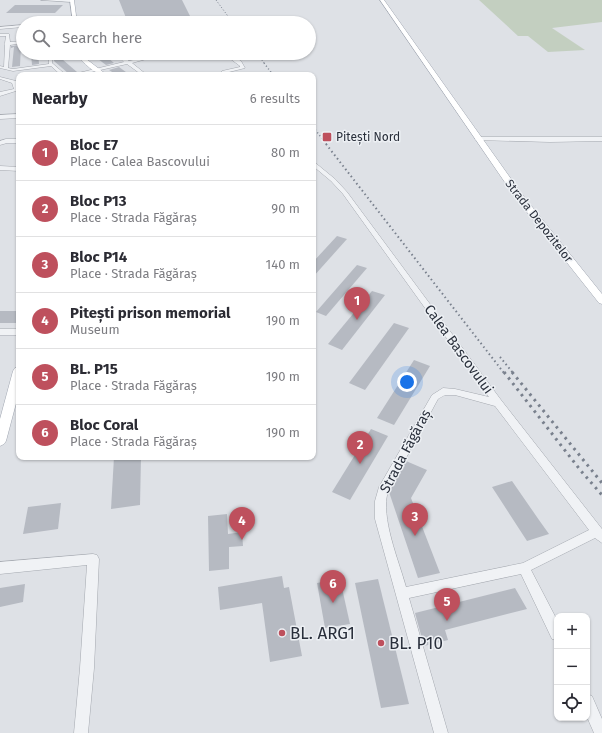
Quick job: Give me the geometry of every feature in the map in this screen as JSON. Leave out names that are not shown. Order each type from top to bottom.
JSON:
[{"type":"main road","points":[[72,0],[73,16]]},
{"type":"main road","name":"Strada Depozitelor","points":[[382,0],[518,194],[602,301]]},
{"type":"main road","points":[[84,60],[100,72]]},
{"type":"main road","points":[[0,440],[16,383]]},
{"type":"street","points":[[43,0],[72,0]]},
{"type":"street","points":[[0,28],[16,27]]},
{"type":"street","points":[[0,35],[8,35],[6,44],[6,69]]},
{"type":"street","points":[[6,44],[16,43]]},
{"type":"street","points":[[50,60],[52,65],[60,72]]},
{"type":"street","points":[[124,60],[140,72]]},
{"type":"street","points":[[87,72],[138,60]]},
{"type":"street","points":[[224,72],[243,68],[243,65],[237,60]]},
{"type":"street","points":[[0,67],[13,70],[52,65]]},
{"type":"street","points":[[13,70],[16,78]]},
{"type":"street","points":[[0,78],[14,82],[16,87]]},
{"type":"street","points":[[0,94],[16,90]]},
{"type":"street","points":[[0,116],[16,116]]},
{"type":"street","points":[[478,139],[602,139]]},
{"type":"street","points":[[0,143],[16,141]]},
{"type":"street","name":"Calea Bascovului","points":[[316,165],[345,193],[498,403],[599,535]]},
{"type":"street","points":[[0,168],[16,169]]},
{"type":"street","points":[[0,332],[16,332]]},
{"type":"street","name":"Strada Făgăraș","points":[[441,733],[379,506],[383,490],[435,397],[443,391],[455,392],[498,403]]},
{"type":"street","points":[[402,594],[524,568],[599,535]]},
{"type":"street","points":[[0,568],[93,559],[82,733]]},
{"type":"street","points":[[524,568],[554,628]]},
{"type":"street","points":[[590,708],[601,733]]},
{"type":"green space","points":[[479,0],[602,0],[602,22],[552,28],[585,50],[548,52],[528,36],[518,36]]},
{"type":"building","points":[[119,0],[182,0],[190,16],[125,16]]},
{"type":"building","points":[[15,5],[63,5],[55,13],[6,13]]},
{"type":"building","points":[[11,46],[16,46],[16,60],[20,60],[20,66],[12,67],[14,47],[11,48]]},
{"type":"building","points":[[32,60],[39,60],[39,64],[32,65]]},
{"type":"building","points":[[63,60],[77,72],[67,72],[54,61]]},
{"type":"building","points":[[99,60],[110,60],[114,63],[106,65]]},
{"type":"building","points":[[119,67],[126,72],[112,72],[109,70]]},
{"type":"building","points":[[337,236],[347,239],[316,274],[316,259]]},
{"type":"building","points":[[357,265],[367,268],[326,316],[316,312]]},
{"type":"building","points":[[372,291],[385,295],[342,350],[328,344]]},
{"type":"building","points":[[0,311],[16,311],[16,323],[0,323]]},
{"type":"building","points":[[394,323],[409,328],[365,390],[349,383]]},
{"type":"building","points":[[414,360],[430,366],[394,425],[377,418]]},
{"type":"building","points":[[371,429],[388,436],[350,500],[332,492]]},
{"type":"building","points":[[114,460],[141,460],[140,505],[111,509]]},
{"type":"building","points":[[406,461],[427,470],[411,498],[440,573],[418,578],[389,492]]},
{"type":"building","points":[[512,481],[549,534],[527,541],[492,487]]},
{"type":"building","points":[[61,503],[58,529],[23,534],[28,507]]},
{"type":"building","points":[[227,514],[228,534],[242,532],[243,546],[229,547],[229,569],[209,571],[208,516]]},
{"type":"building","name":"BL. ARG1","points":[[282,576],[284,588],[289,587],[302,656],[270,662],[262,603],[220,610],[218,587]]},
{"type":"building","points":[[340,579],[350,624],[325,628],[317,583]]},
{"type":"building","name":"BL. P10","points":[[378,579],[409,704],[381,708],[355,583]]},
{"type":"building","points":[[25,584],[23,602],[0,607],[0,588]]},
{"type":"building","points":[[515,588],[527,609],[445,630],[448,640],[424,646],[415,613]]},
{"type":"railway","points":[[216,0],[228,16]]},
{"type":"railway","points":[[262,60],[265,64]]},
{"type":"railway","points":[[264,63],[271,72]]},
{"type":"railway","points":[[316,131],[327,145]]},
{"type":"railway","points":[[326,144],[504,373]]},
{"type":"railway","points":[[500,357],[513,373]]},
{"type":"railway","points":[[504,372],[581,471],[602,495]]},
{"type":"railway","points":[[512,372],[602,483]]},
{"type":"place","name":"Pitești Nord","points":[[327,137]]},
{"type":"place","name":"Bloc E7","points":[[357,320]]},
{"type":"place","name":"Bloc P13","points":[[360,464]]},
{"type":"place","name":"Bloc P14","points":[[415,536]]},
{"type":"place","name":"Pitești prison memorial","points":[[242,540]]},
{"type":"place","name":"Bloc Coral","points":[[333,603]]},
{"type":"place","name":"BL. P15","points":[[447,621]]},
{"type":"place","name":"BL. ARG1","points":[[282,633]]},
{"type":"place","name":"BL. P10","points":[[381,643]]}]
